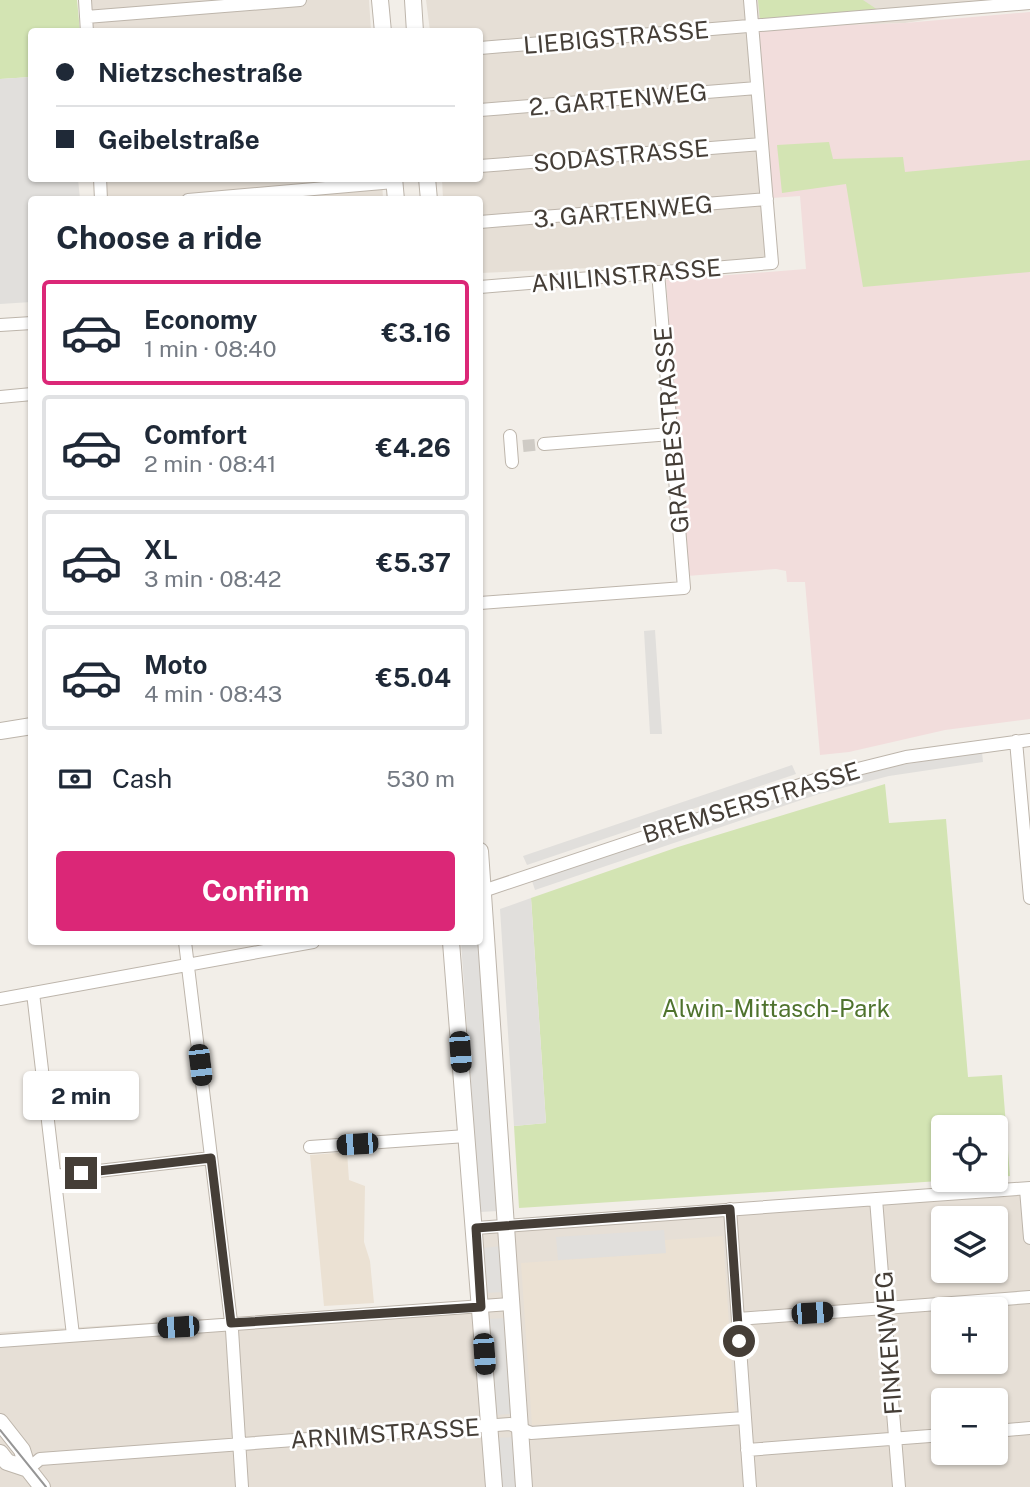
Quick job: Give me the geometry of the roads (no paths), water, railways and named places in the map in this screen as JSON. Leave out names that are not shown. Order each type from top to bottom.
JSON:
[{"type":"street","points":[[85,0],[87,28]]},
{"type":"street","points":[[86,17],[300,0]]},
{"type":"street","points":[[380,0],[383,28]]},
{"type":"street","points":[[413,0],[415,28]]},
{"type":"street","points":[[750,0],[767,200]]},
{"type":"street","name":"LIEBIGSTRASSE","points":[[483,48],[752,26],[904,7],[1030,3]]},
{"type":"street","name":"2. GARTENWEG","points":[[483,110],[757,88]]},
{"type":"street","name":"SODASTRASSE","points":[[483,166],[762,144]]},
{"type":"street","points":[[229,196],[373,182]]},
{"type":"street","name":"3. GARTENWEG","points":[[483,222],[767,200]]},
{"type":"street","name":"ANILINSTRASSE","points":[[483,287],[772,263],[767,200]]},
{"type":"street","name":"GRAEBESTRASSE","points":[[483,603],[684,588],[658,272]]},
{"type":"street","points":[[0,325],[28,323]]},
{"type":"street","points":[[0,397],[28,394]]},
{"type":"street","points":[[544,444],[671,434]]},
{"type":"street","points":[[512,462],[514,443]]},
{"type":"street","points":[[0,731],[28,727]]},
{"type":"street","name":"BREMSERSTRASSE","points":[[483,890],[818,779],[906,757],[1030,740]]},
{"type":"street","points":[[1016,741],[1030,898]]},
{"type":"street","points":[[483,919],[524,1487]]},
{"type":"street","points":[[185,945],[231,1323],[242,1487]]},
{"type":"street","points":[[0,999],[297,945]]},
{"type":"street","points":[[452,945],[494,1487]]},
{"type":"street","points":[[33,993],[73,1335]]},
{"type":"street","points":[[310,1147],[466,1136]]},
{"type":"street","points":[[55,1176],[211,1158]]},
{"type":"street","points":[[476,1228],[1028,1189],[1030,1238]]},
{"type":"street","name":"FINKENWEG","points":[[876,1199],[899,1487]]},
{"type":"street","points":[[730,1209],[750,1487]]},
{"type":"street","points":[[738,1319],[1030,1297]]},
{"type":"street","points":[[0,1341],[510,1304]]},
{"type":"street","name":"ARNIMSTRASSE","points":[[28,1469],[40,1459],[510,1424],[531,1433],[744,1418]]},
{"type":"street","points":[[0,1422],[22,1450],[28,1469],[43,1487]]},
{"type":"street","points":[[1008,1430],[1030,1428]]},
{"type":"street","points":[[747,1450],[931,1436]]},
{"type":"street","points":[[0,1453],[7,1462],[28,1469]]},
{"type":"tunnel","points":[[523,446],[544,444]]},
{"type":"tram line","points":[[0,1430],[46,1487]]},
{"type":"park label","name":"Alwin-Mittasch-Park","points":[[776,1008]]}]
